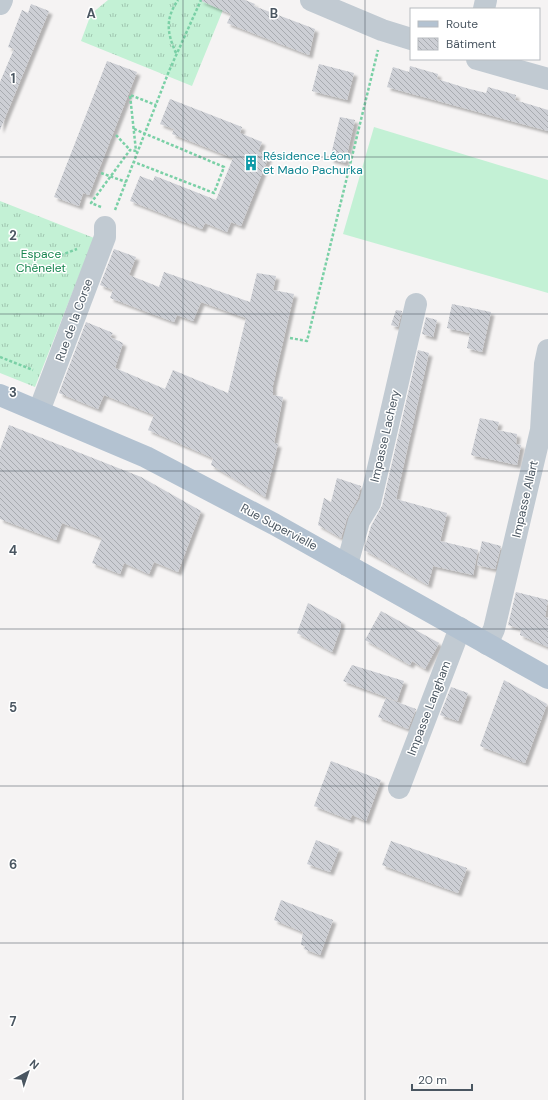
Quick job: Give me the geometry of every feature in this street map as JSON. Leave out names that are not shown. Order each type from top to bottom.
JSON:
[{"type":"main road","name":"Rue Supervielle","points":[[0,395],[146,457],[274,524],[548,678]]},
{"type":"street","points":[[0,4],[2,0]]},
{"type":"street","points":[[311,0],[382,30],[410,39]]},
{"type":"street","points":[[481,60],[548,79]]},
{"type":"street","name":"Rue de la Corse","points":[[39,411],[105,237],[105,215]]},
{"type":"street","name":"Impasse Lachery","points":[[347,565],[359,521],[370,503],[416,304]]},
{"type":"street","name":"Impasse Allart","points":[[487,644],[494,629],[541,430],[544,364],[548,350]]},
{"type":"street","name":"Impasse Langham","points":[[399,788],[460,628]]},
{"type":"path","points":[[176,53],[169,37],[168,21],[178,0]]},
{"type":"path","points":[[130,150],[90,203],[105,215],[115,212],[176,53],[201,0]]},
{"type":"path","points":[[290,338],[307,341],[382,30]]},
{"type":"path","points":[[116,135],[130,150],[136,151],[130,95],[156,104]]},
{"type":"path","points":[[134,129],[224,167],[214,193],[134,162]]},
{"type":"path","points":[[101,174],[126,182]]},
{"type":"path","points":[[0,357],[52,378]]},
{"type":"green space","points":[[108,0],[227,0],[192,86],[81,41],[91,14]]},
{"type":"green space","points":[[374,127],[548,180],[548,293],[343,234]]},
{"type":"green space","name":"Espace Chênelet","points":[[0,201],[94,238],[35,387],[0,373]]},
{"type":"building","points":[[199,0],[245,0],[255,4],[254,6],[315,29],[309,55],[227,23],[231,14]]},
{"type":"building","points":[[31,4],[49,11],[0,130],[0,82],[14,49],[8,47],[22,10],[28,13]]},
{"type":"building","points":[[107,61],[137,72],[89,195],[83,193],[79,206],[54,197]]},
{"type":"building","points":[[319,64],[354,73],[347,100],[312,91]]},
{"type":"building","points":[[410,66],[438,74],[437,79],[466,88],[486,93],[488,87],[516,95],[515,100],[548,110],[548,131],[387,87],[393,67],[409,72]]},
{"type":"building","name":"Résidence Léon et Mado Pachurka","points":[[170,99],[242,127],[240,133],[262,142],[258,152],[269,156],[241,226],[231,222],[227,232],[205,223],[202,229],[130,201],[140,176],[153,181],[155,176],[216,200],[233,158],[172,134],[174,129],[160,124]]},
{"type":"building","points":[[340,117],[355,120],[345,163],[330,159]]},
{"type":"building","points":[[114,249],[136,257],[129,275],[159,287],[164,272],[250,302],[257,273],[276,276],[273,290],[294,294],[273,385],[273,395],[283,397],[274,443],[278,444],[265,497],[211,465],[213,458],[148,430],[154,415],[104,395],[98,409],[59,393],[86,322],[113,333],[110,337],[123,343],[115,368],[165,389],[173,370],[228,393],[246,318],[201,302],[193,321],[177,315],[174,322],[110,298],[113,290],[100,285]]},
{"type":"building","points":[[452,304],[491,312],[482,352],[467,348],[470,333],[447,328]]},
{"type":"building","points":[[396,310],[402,311],[398,327],[391,325]]},
{"type":"building","points":[[426,317],[437,320],[433,337],[422,334]]},
{"type":"building","points":[[418,350],[429,353],[396,499],[447,513],[440,541],[478,550],[473,575],[433,566],[428,585],[364,550],[371,526],[382,506]]},
{"type":"building","points":[[480,418],[499,422],[497,430],[517,434],[516,444],[521,445],[517,465],[471,455]]},
{"type":"building","points":[[9,425],[141,477],[201,511],[178,572],[154,562],[149,574],[124,563],[120,574],[92,563],[102,538],[62,523],[56,540],[0,519],[0,450]]},
{"type":"building","points":[[337,478],[361,486],[358,498],[347,518],[341,538],[318,525],[324,498],[331,502]]},
{"type":"building","points":[[482,541],[501,546],[495,569],[477,565]]},
{"type":"building","points":[[516,592],[548,600],[545,617],[548,618],[548,647],[520,635],[521,629],[508,625]]},
{"type":"building","points":[[308,603],[341,621],[341,627],[332,652],[297,633]]},
{"type":"building","points":[[381,611],[439,643],[425,669],[412,661],[410,665],[365,640]]},
{"type":"building","points":[[352,665],[404,681],[397,701],[343,681]]},
{"type":"building","points":[[504,680],[547,704],[525,763],[480,746]]},
{"type":"building","points":[[451,687],[468,693],[458,721],[440,715]]},
{"type":"building","points":[[386,698],[416,709],[408,729],[378,717]]},
{"type":"building","points":[[331,761],[381,780],[366,821],[352,815],[350,820],[314,806]]},
{"type":"building","points":[[316,840],[339,849],[330,872],[307,864]]},
{"type":"building","points":[[391,841],[467,868],[458,893],[382,865]]},
{"type":"building","points":[[281,900],[333,920],[320,955],[304,949],[305,946],[301,945],[303,932],[274,920]]},
{"type":"place","name":"Résidence Léon et Mado Pachurka","points":[[251,163]]}]
